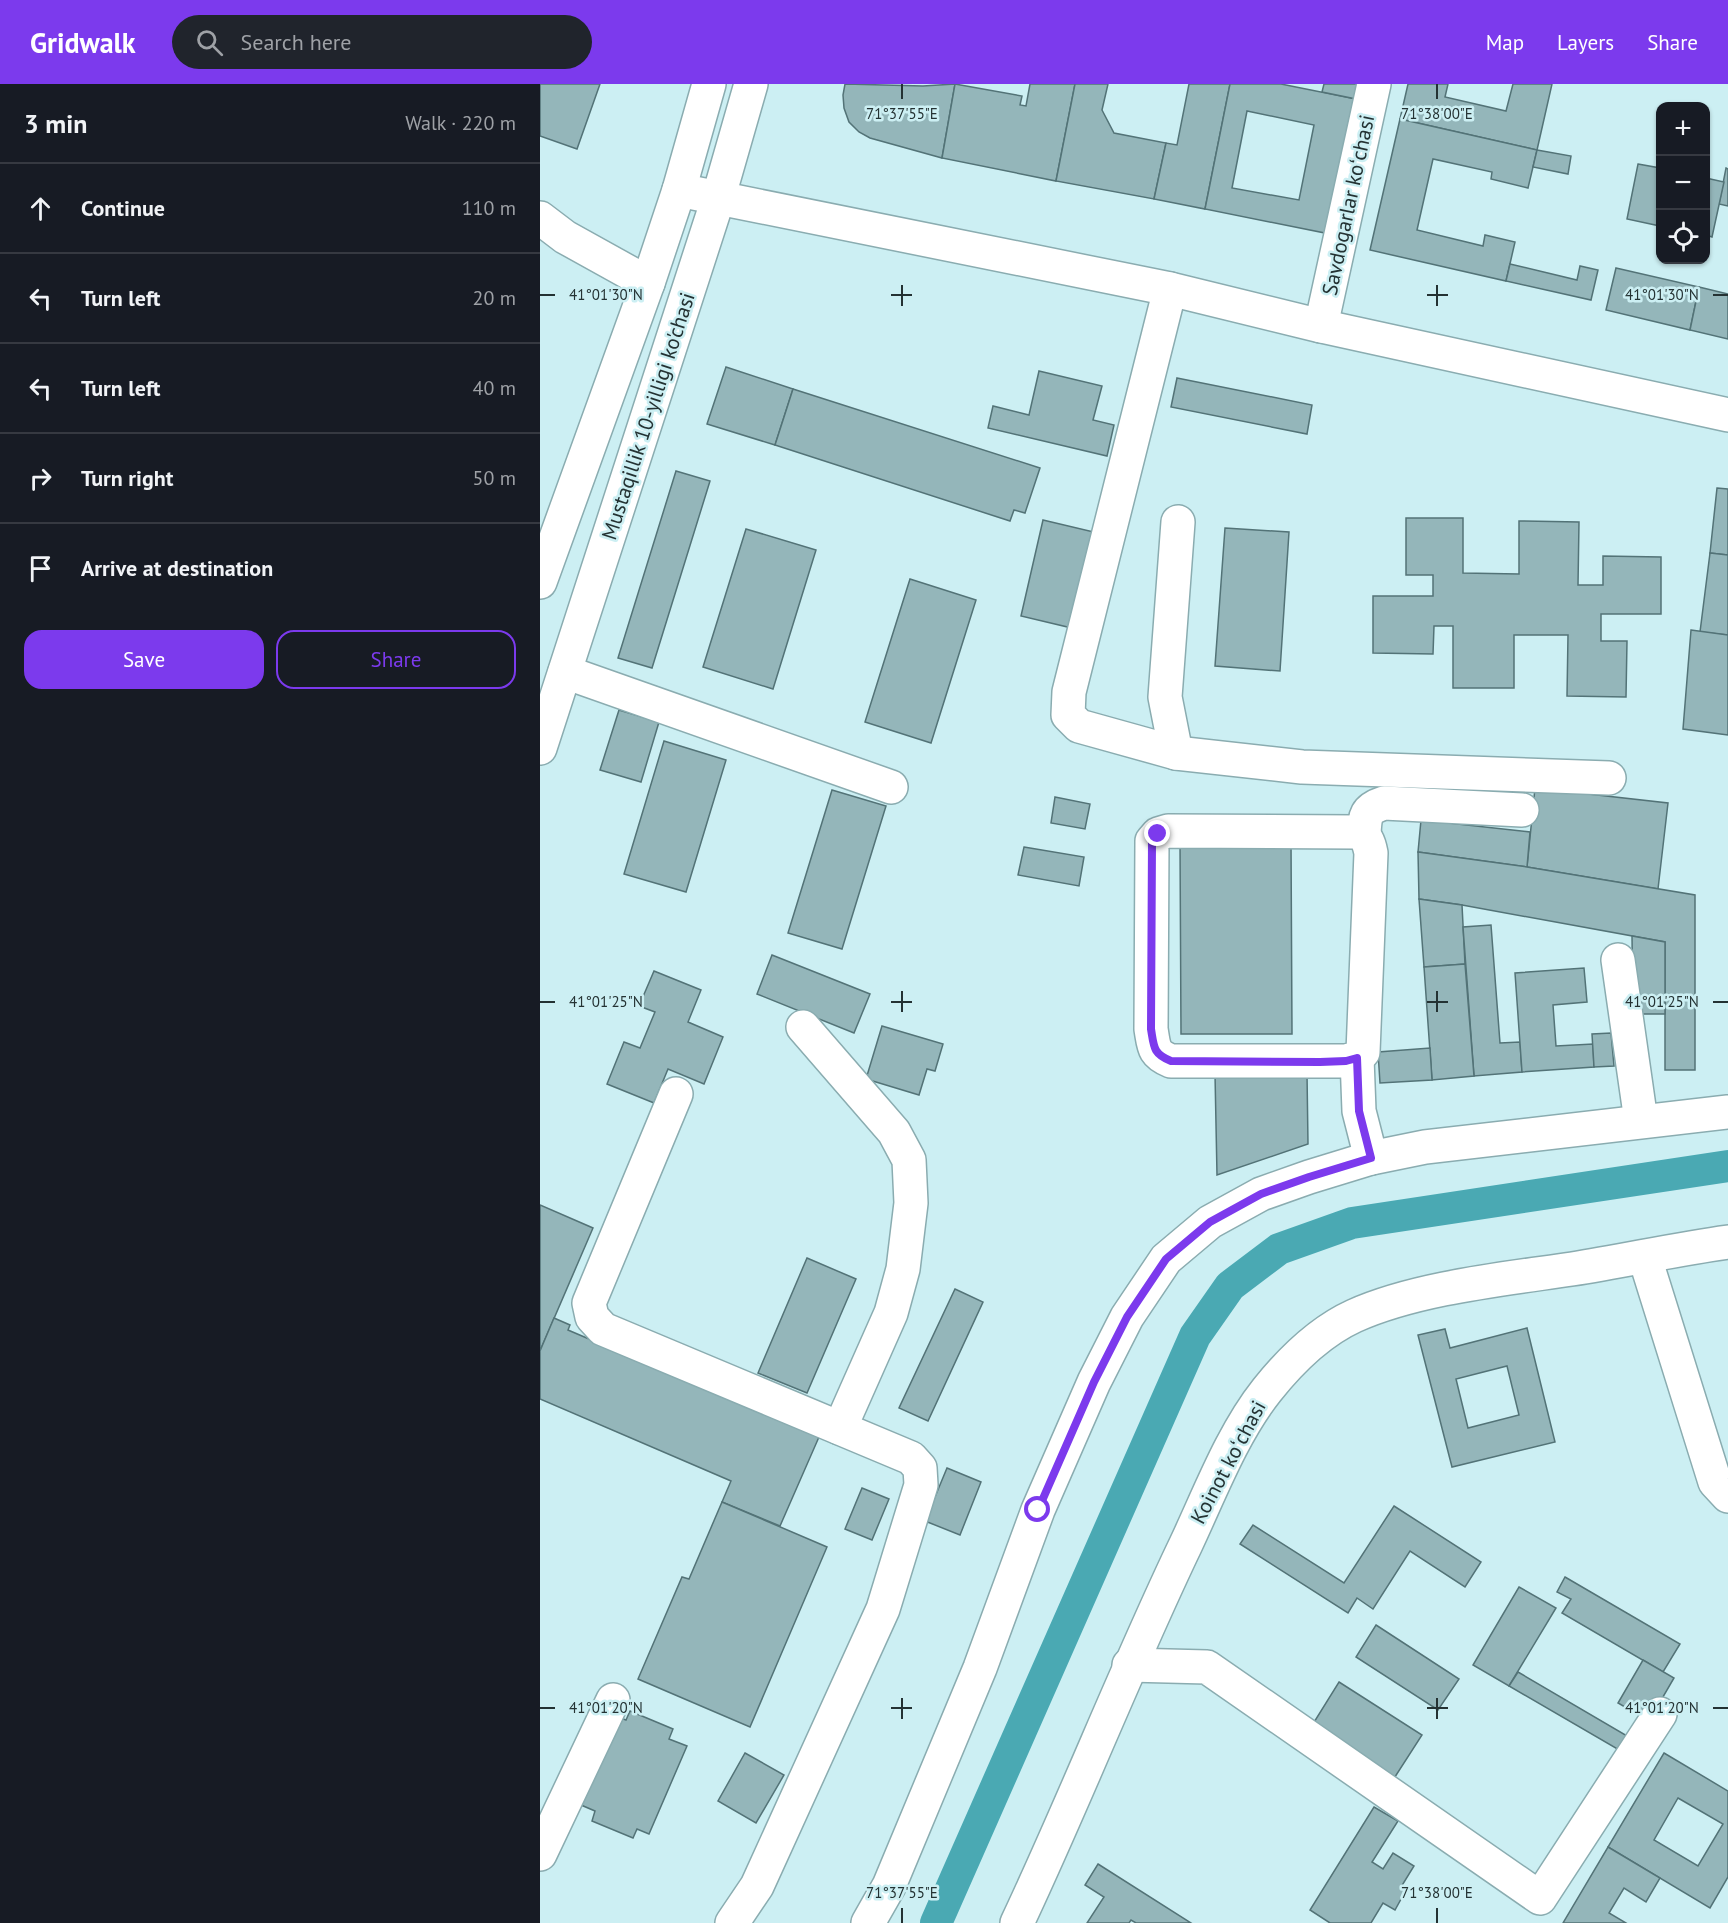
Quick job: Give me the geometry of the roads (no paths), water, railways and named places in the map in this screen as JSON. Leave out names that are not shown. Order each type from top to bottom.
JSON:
[{"type":"street","name":"Mustaqillik 10-yilligi ko'chasi","points":[[540,582],[648,283],[679,190],[709,84]]},
{"type":"street","name":"Mustaqillik 10-yilligi ko'chasi","points":[[540,747],[718,200],[751,84]]},
{"type":"street","name":"Savdogarlar koʻchasi","points":[[1321,326],[1374,84]]},
{"type":"street","points":[[679,190],[718,200],[1170,290],[1321,326],[1728,415]]},
{"type":"street","points":[[540,218],[566,237],[648,283]]},
{"type":"street","points":[[1170,290],[1069,692],[1068,715],[1079,726],[1176,753],[1302,767],[1609,778]]},
{"type":"street","points":[[1176,753],[1165,697],[1178,522]]},
{"type":"street","points":[[565,672],[891,786]]},
{"type":"street","points":[[1364,834],[1357,832],[1168,831],[1158,834],[1152,841],[1151,1029],[1154,1047],[1159,1056],[1171,1061],[1320,1062],[1346,1061],[1357,1058],[1363,1052],[1371,853],[1364,834],[1365,816],[1372,807],[1384,803],[1522,810]]},
{"type":"street","points":[[1618,960],[1641,1121]]},
{"type":"street","points":[[803,1027],[894,1132],[909,1160],[911,1203],[903,1269],[891,1312],[840,1428]]},
{"type":"street","points":[[1357,1058],[1359,1111],[1371,1158]]},
{"type":"street","points":[[676,1094],[589,1303],[592,1317],[603,1329],[911,1458],[920,1468],[921,1485],[883,1609],[757,1886],[732,1923]]},
{"type":"street","points":[[868,1923],[889,1886],[980,1668],[1038,1510],[1094,1382],[1127,1317],[1166,1259],[1210,1222],[1261,1194],[1371,1158],[1425,1147],[1728,1112]]},
{"type":"street","name":"Koinot koʻchasi","points":[[1017,1923],[1053,1846],[1130,1665],[1240,1430],[1266,1391],[1308,1345],[1353,1317],[1409,1298],[1485,1282],[1645,1258],[1728,1242]]},
{"type":"street","points":[[1645,1258],[1715,1482],[1728,1496]]},
{"type":"street","points":[[1130,1665],[1207,1666],[1540,1898],[1660,1714]]},
{"type":"street","points":[[540,1854],[613,1700]]},
{"type":"waterway","points":[[936,1923],[1195,1336],[1230,1286],[1279,1249],[1352,1223],[1728,1166]]}]
